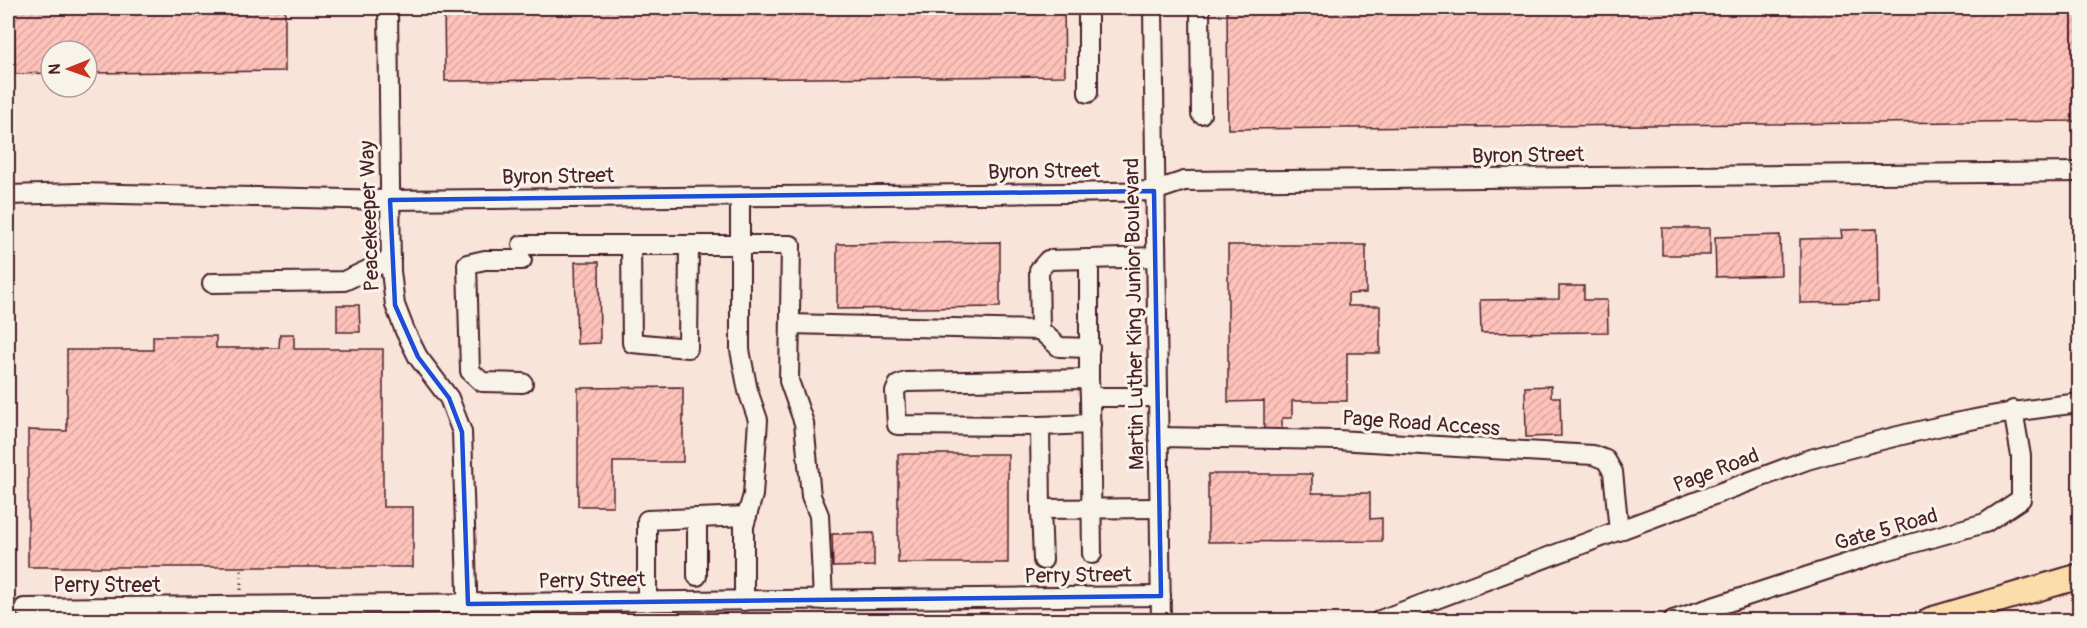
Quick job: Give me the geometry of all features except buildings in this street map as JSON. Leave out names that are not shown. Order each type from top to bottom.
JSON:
[{"type":"main road","points":[[1930,621],[2079,576]]},
{"type":"street","name":"Peacekeeper Way","points":[[388,8],[391,258],[395,305],[418,357],[449,398],[462,432],[468,613]]},
{"type":"street","points":[[1088,8],[1088,93]]},
{"type":"street","name":"Martin Luther King Junior Boulevard","points":[[1153,8],[1161,621]]},
{"type":"street","points":[[1200,8],[1201,114]]},
{"type":"street","name":"Byron Street","points":[[8,195],[79,193],[390,200],[740,197],[1154,191],[1184,181],[2079,172]]},
{"type":"street","points":[[740,197],[740,350],[748,391],[758,420],[753,495],[744,526],[744,601]]},
{"type":"street","points":[[523,383],[482,382],[470,371],[467,350],[467,264],[522,252],[631,245],[791,244],[789,381],[804,423],[811,496],[819,515],[823,600]]},
{"type":"street","points":[[631,245],[632,343],[688,348],[689,245]]},
{"type":"street","points":[[1040,330],[1039,270],[1048,260],[1156,257]]},
{"type":"street","points":[[212,283],[344,281],[391,258]]},
{"type":"street","points":[[1089,260],[1092,554]]},
{"type":"street","points":[[790,324],[1040,330],[1059,347],[1090,348]]},
{"type":"street","points":[[1090,424],[897,425],[895,392],[898,385],[906,382],[1090,388],[1158,397]]},
{"type":"street","name":"Page Road","points":[[1380,621],[1807,460],[1869,442],[2013,410],[2079,403]]},
{"type":"street","name":"Gate 5 Road","points":[[1673,621],[1885,551],[1985,523],[2021,499],[2021,456],[2013,410]]},
{"type":"street","points":[[1040,426],[1043,560]]},
{"type":"street","name":"Page Road Access","points":[[1158,437],[1337,440],[1593,455],[1606,460],[1613,472],[1619,531]]},
{"type":"street","points":[[1041,509],[1160,508]]},
{"type":"street","points":[[647,602],[647,520],[747,516]]},
{"type":"street","points":[[697,518],[697,576]]},
{"type":"street","name":"Perry Street","points":[[24,608],[119,614],[468,613],[647,602],[1161,596]]},
{"type":"path","points":[[240,593],[241,567]]},
{"type":"highlighted area","points":[[1154,191],[1161,596],[468,604],[462,432],[449,398],[418,357],[395,305],[390,200]]}]
